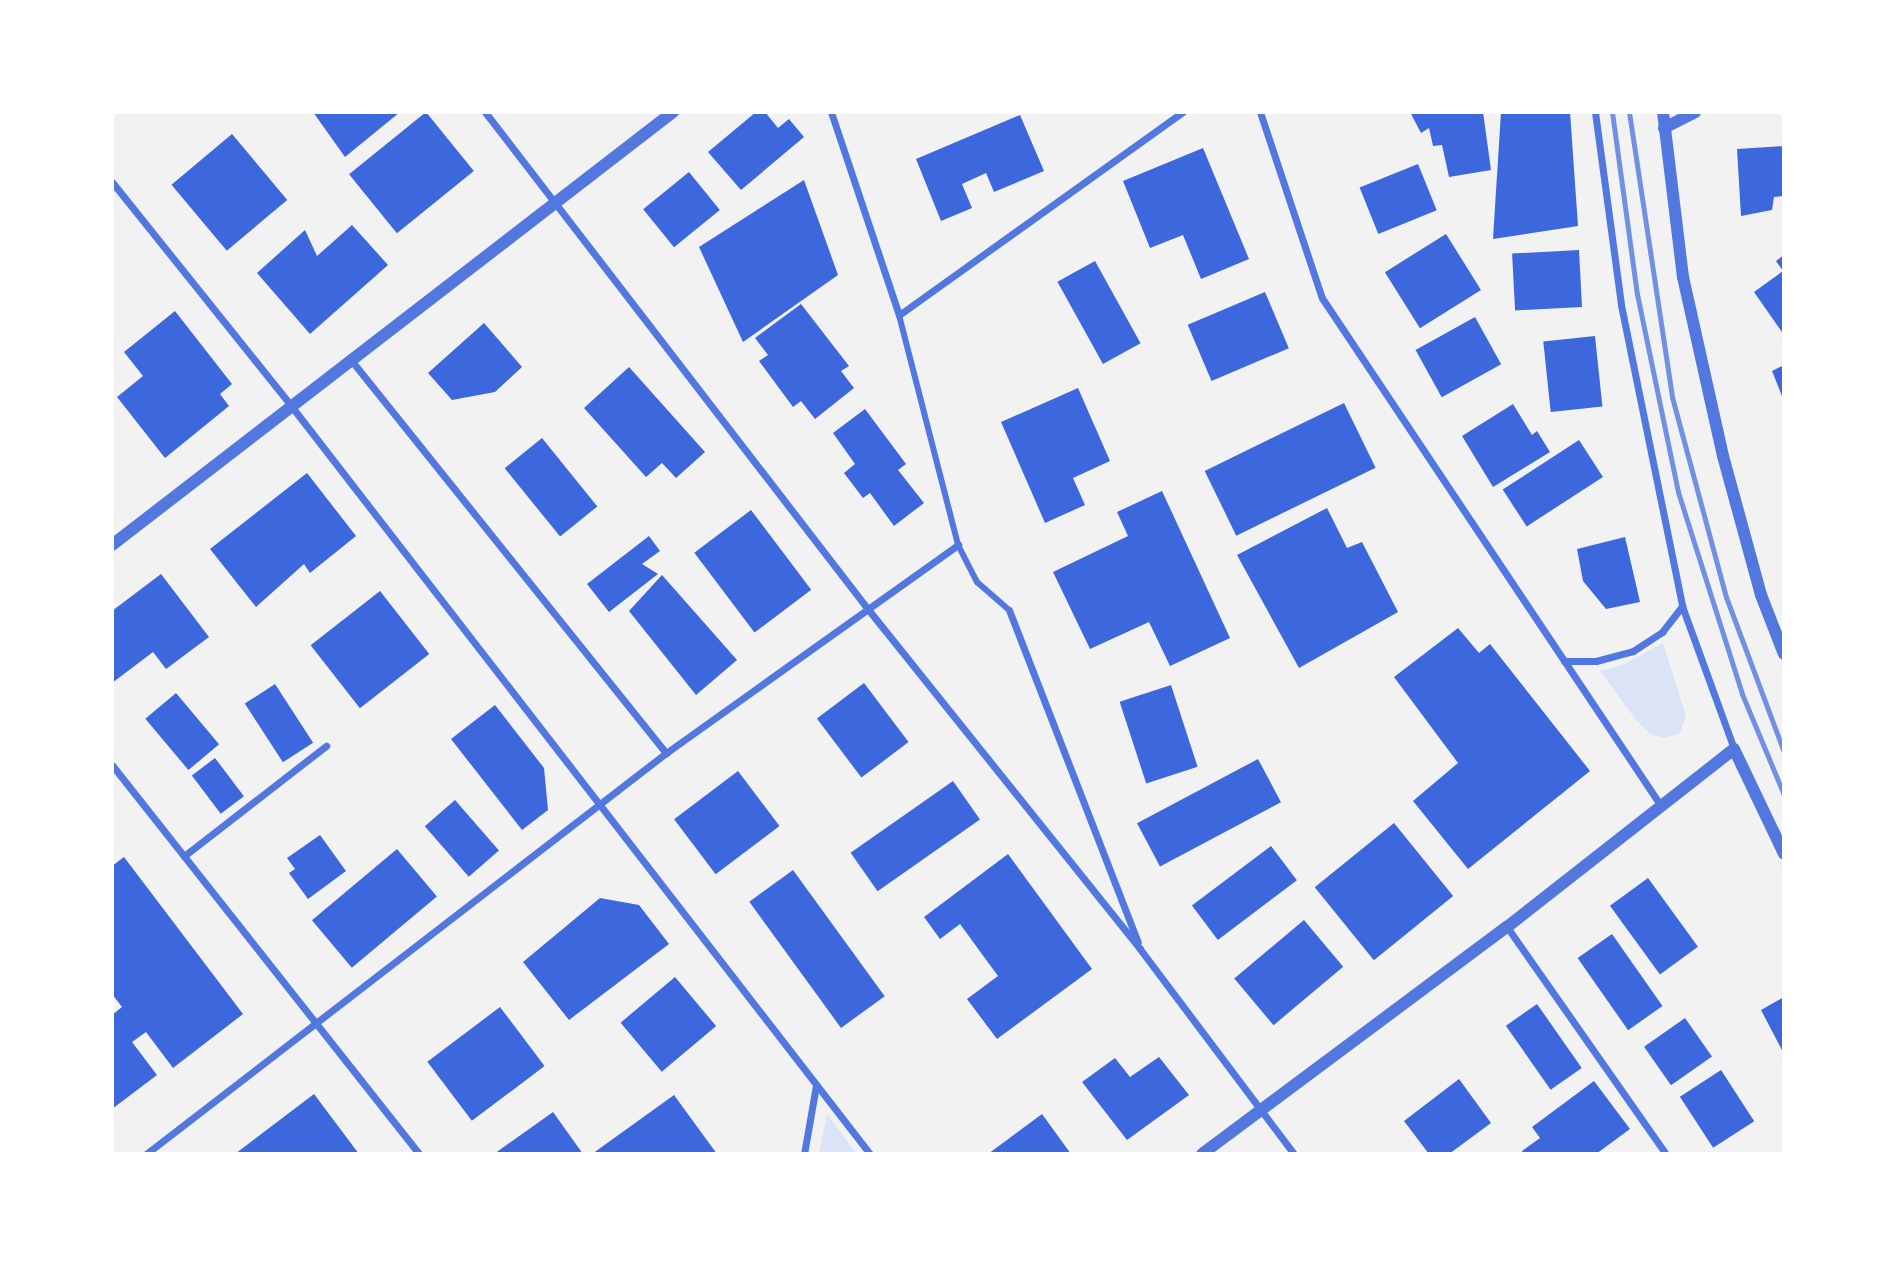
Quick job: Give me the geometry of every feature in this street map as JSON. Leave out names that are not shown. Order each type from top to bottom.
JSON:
[{"type":"street","points":[[485,112],[867,608],[1140,949],[1294,1154]]},
{"type":"street","points":[[112,545],[673,112]]},
{"type":"street","points":[[831,112],[899,315],[958,545],[977,582],[1009,610],[1140,949]]},
{"type":"street","points":[[899,315],[1183,112]]},
{"type":"street","points":[[1261,112],[1322,298],[1661,806]]},
{"type":"street","points":[[1595,112],[1621,305],[1682,606],[1734,749],[1784,854]]},
{"type":"street","points":[[1663,112],[1683,277],[1723,456],[1761,595],[1784,654]]},
{"type":"street","points":[[1664,128],[1695,112]]},
{"type":"street","points":[[112,182],[292,407],[597,807],[870,1154]]},
{"type":"street","points":[[351,360],[666,753]]},
{"type":"street","points":[[146,1154],[666,753],[958,545]]},
{"type":"street","points":[[1564,661],[1596,662],[1633,651],[1662,632],[1682,606]]},
{"type":"street","points":[[184,856],[327,746]]},
{"type":"street","points":[[1202,1154],[1507,927],[1734,749]]},
{"type":"street","points":[[112,765],[419,1154]]},
{"type":"street","points":[[1507,927],[1665,1154]]},
{"type":"street","points":[[804,1154],[816,1085]]},
{"type":"shaded area","points":[[1663,643],[1686,716],[1680,733],[1665,738],[1651,735],[1636,720],[1600,671],[1623,665]]},
{"type":"shaded area","points":[[827,1114],[857,1154],[819,1154]]},
{"type":"building","points":[[313,112],[400,112],[345,157]]},
{"type":"building","points":[[426,112],[474,171],[397,233],[349,174]]},
{"type":"building","points":[[756,112],[765,112],[778,128],[789,119],[804,137],[741,190],[708,152]]},
{"type":"building","points":[[1410,112],[1483,112],[1491,170],[1449,177],[1442,145],[1433,146],[1429,128],[1421,133]]},
{"type":"building","points":[[1501,112],[1570,112],[1578,226],[1493,239]]},
{"type":"building","points":[[1020,115],[1044,171],[994,192],[986,173],[962,184],[972,208],[941,221],[916,159]]},
{"type":"building","points":[[232,134],[287,200],[227,251],[171,185]]},
{"type":"building","points":[[1784,146],[1784,196],[1774,197],[1772,210],[1741,216],[1737,149]]},
{"type":"building","points":[[1203,148],[1249,259],[1201,279],[1183,235],[1150,248],[1123,181]]},
{"type":"building","points":[[1418,164],[1437,210],[1378,234],[1360,188]]},
{"type":"building","points":[[689,172],[720,210],[674,247],[643,209]]},
{"type":"building","points":[[804,180],[838,275],[743,342],[699,247]]},
{"type":"building","points":[[352,225],[388,265],[310,334],[257,273],[305,230],[317,256]]},
{"type":"building","points":[[1446,234],[1481,290],[1420,328],[1385,272]]},
{"type":"building","points":[[1579,250],[1582,307],[1515,310],[1512,254]]},
{"type":"building","points":[[1784,255],[1782,332],[1754,292],[1783,271],[1776,261]]},
{"type":"building","points":[[1095,261],[1141,343],[1103,364],[1057,282]]},
{"type":"building","points":[[1265,292],[1289,348],[1212,381],[1188,325]]},
{"type":"building","points":[[801,304],[849,366],[841,371],[854,388],[815,419],[801,401],[793,407],[759,361],[768,355],[755,338]]},
{"type":"building","points":[[175,311],[232,384],[220,394],[229,406],[165,458],[117,397],[143,376],[124,352]]},
{"type":"building","points":[[1475,317],[1501,364],[1442,397],[1416,350]]},
{"type":"building","points":[[484,323],[522,367],[495,392],[452,400],[428,373]]},
{"type":"building","points":[[1595,336],[1602,407],[1551,412],[1543,341]]},
{"type":"building","points":[[1784,365],[1784,401],[1772,371]]},
{"type":"building","points":[[629,367],[705,452],[676,478],[662,463],[646,477],[584,408]]},
{"type":"building","points":[[1078,388],[1110,461],[1073,478],[1085,505],[1045,523],[1001,422]]},
{"type":"building","points":[[1344,403],[1376,468],[1236,536],[1205,471]]},
{"type":"building","points":[[1513,404],[1532,435],[1537,431],[1550,452],[1493,487],[1462,436]]},
{"type":"building","points":[[865,409],[906,464],[898,470],[924,503],[894,526],[870,493],[863,498],[844,473],[855,464],[833,433]]},
{"type":"building","points":[[542,438],[597,506],[560,537],[505,468]]},
{"type":"building","points":[[1579,440],[1603,477],[1527,526],[1503,490]]},
{"type":"building","points":[[307,473],[356,536],[310,573],[304,564],[256,607],[210,549]]},
{"type":"building","points":[[1162,491],[1230,638],[1170,666],[1149,622],[1090,649],[1053,572],[1128,536],[1117,512]]},
{"type":"building","points":[[1327,508],[1347,548],[1362,542],[1398,612],[1299,668],[1237,555]]},
{"type":"building","points":[[751,510],[811,590],[754,633],[694,553]]},
{"type":"building","points":[[649,536],[660,551],[642,564],[658,574],[609,612],[587,584]]},
{"type":"building","points":[[1625,537],[1640,602],[1606,609],[1583,581],[1577,549]]},
{"type":"building","points":[[161,574],[209,637],[166,669],[153,652],[112,683],[112,611]]},
{"type":"building","points":[[662,575],[737,660],[696,695],[629,611]]},
{"type":"building","points":[[380,591],[429,654],[360,708],[311,645]]},
{"type":"building","points":[[1458,628],[1479,653],[1490,644],[1590,771],[1468,869],[1413,801],[1458,763],[1394,677]]},
{"type":"building","points":[[864,683],[909,742],[861,778],[817,719]]},
{"type":"building","points":[[275,684],[313,743],[283,762],[245,704]]},
{"type":"building","points":[[1171,685],[1198,767],[1146,783],[1120,702]]},
{"type":"building","points":[[176,693],[219,744],[188,770],[145,719]]},
{"type":"building","points":[[495,705],[544,768],[548,810],[522,830],[451,739]]},
{"type":"building","points":[[215,758],[244,796],[221,814],[192,775]]},
{"type":"building","points":[[1258,759],[1281,802],[1160,867],[1137,823]]},
{"type":"building","points":[[738,771],[780,826],[716,874],[674,819]]},
{"type":"building","points":[[953,781],[980,820],[878,891],[851,853]]},
{"type":"building","points":[[455,800],[499,851],[469,877],[425,826]]},
{"type":"building","points":[[1394,823],[1453,896],[1374,960],[1315,887]]},
{"type":"building","points":[[320,835],[346,871],[308,899],[289,873],[295,869],[287,858]]},
{"type":"building","points":[[1271,846],[1297,880],[1218,940],[1192,906]]},
{"type":"building","points":[[397,849],[437,896],[352,968],[312,920]]},
{"type":"building","points":[[1008,854],[1092,969],[997,1039],[967,999],[998,976],[960,924],[940,939],[924,917]]},
{"type":"building","points":[[124,857],[243,1014],[173,1068],[146,1032],[132,1042],[157,1075],[112,1109],[112,1015],[122,1007],[112,994],[112,866]]},
{"type":"building","points":[[793,870],[885,996],[841,1028],[749,902]]},
{"type":"building","points":[[1648,878],[1698,947],[1660,974],[1610,906]]},
{"type":"building","points":[[600,898],[639,905],[669,944],[569,1020],[523,962]]},
{"type":"building","points":[[1304,920],[1343,967],[1273,1025],[1234,978]]},
{"type":"building","points":[[1612,934],[1662,1006],[1628,1030],[1578,958]]},
{"type":"building","points":[[675,977],[716,1026],[662,1072],[621,1023]]},
{"type":"building","points":[[1784,997],[1784,1054],[1761,1010]]},
{"type":"building","points":[[1537,1004],[1582,1068],[1551,1090],[1506,1026]]},
{"type":"building","points":[[500,1007],[545,1066],[472,1121],[427,1062]]},
{"type":"building","points":[[1685,1018],[1712,1057],[1671,1085],[1644,1047]]},
{"type":"building","points":[[1159,1057],[1189,1095],[1127,1140],[1082,1082],[1115,1058],[1130,1077]]},
{"type":"building","points":[[1721,1070],[1754,1121],[1713,1148],[1680,1097]]},
{"type":"building","points":[[1459,1079],[1491,1123],[1449,1154],[1429,1154],[1404,1121]]},
{"type":"building","points":[[1594,1081],[1630,1129],[1596,1154],[1524,1154],[1522,1151],[1540,1138],[1532,1127]]},
{"type":"building","points":[[314,1094],[359,1154],[235,1154]]},
{"type":"building","points":[[674,1095],[717,1154],[592,1154]]},
{"type":"building","points":[[553,1112],[583,1154],[494,1154]]},
{"type":"building","points":[[1042,1114],[1071,1154],[988,1154]]},
{"type":"railway","points":[[1612,112],[1637,294],[1678,492],[1742,694],[1784,795]]},
{"type":"railway","points":[[1629,112],[1672,397],[1726,597],[1784,752]]}]
